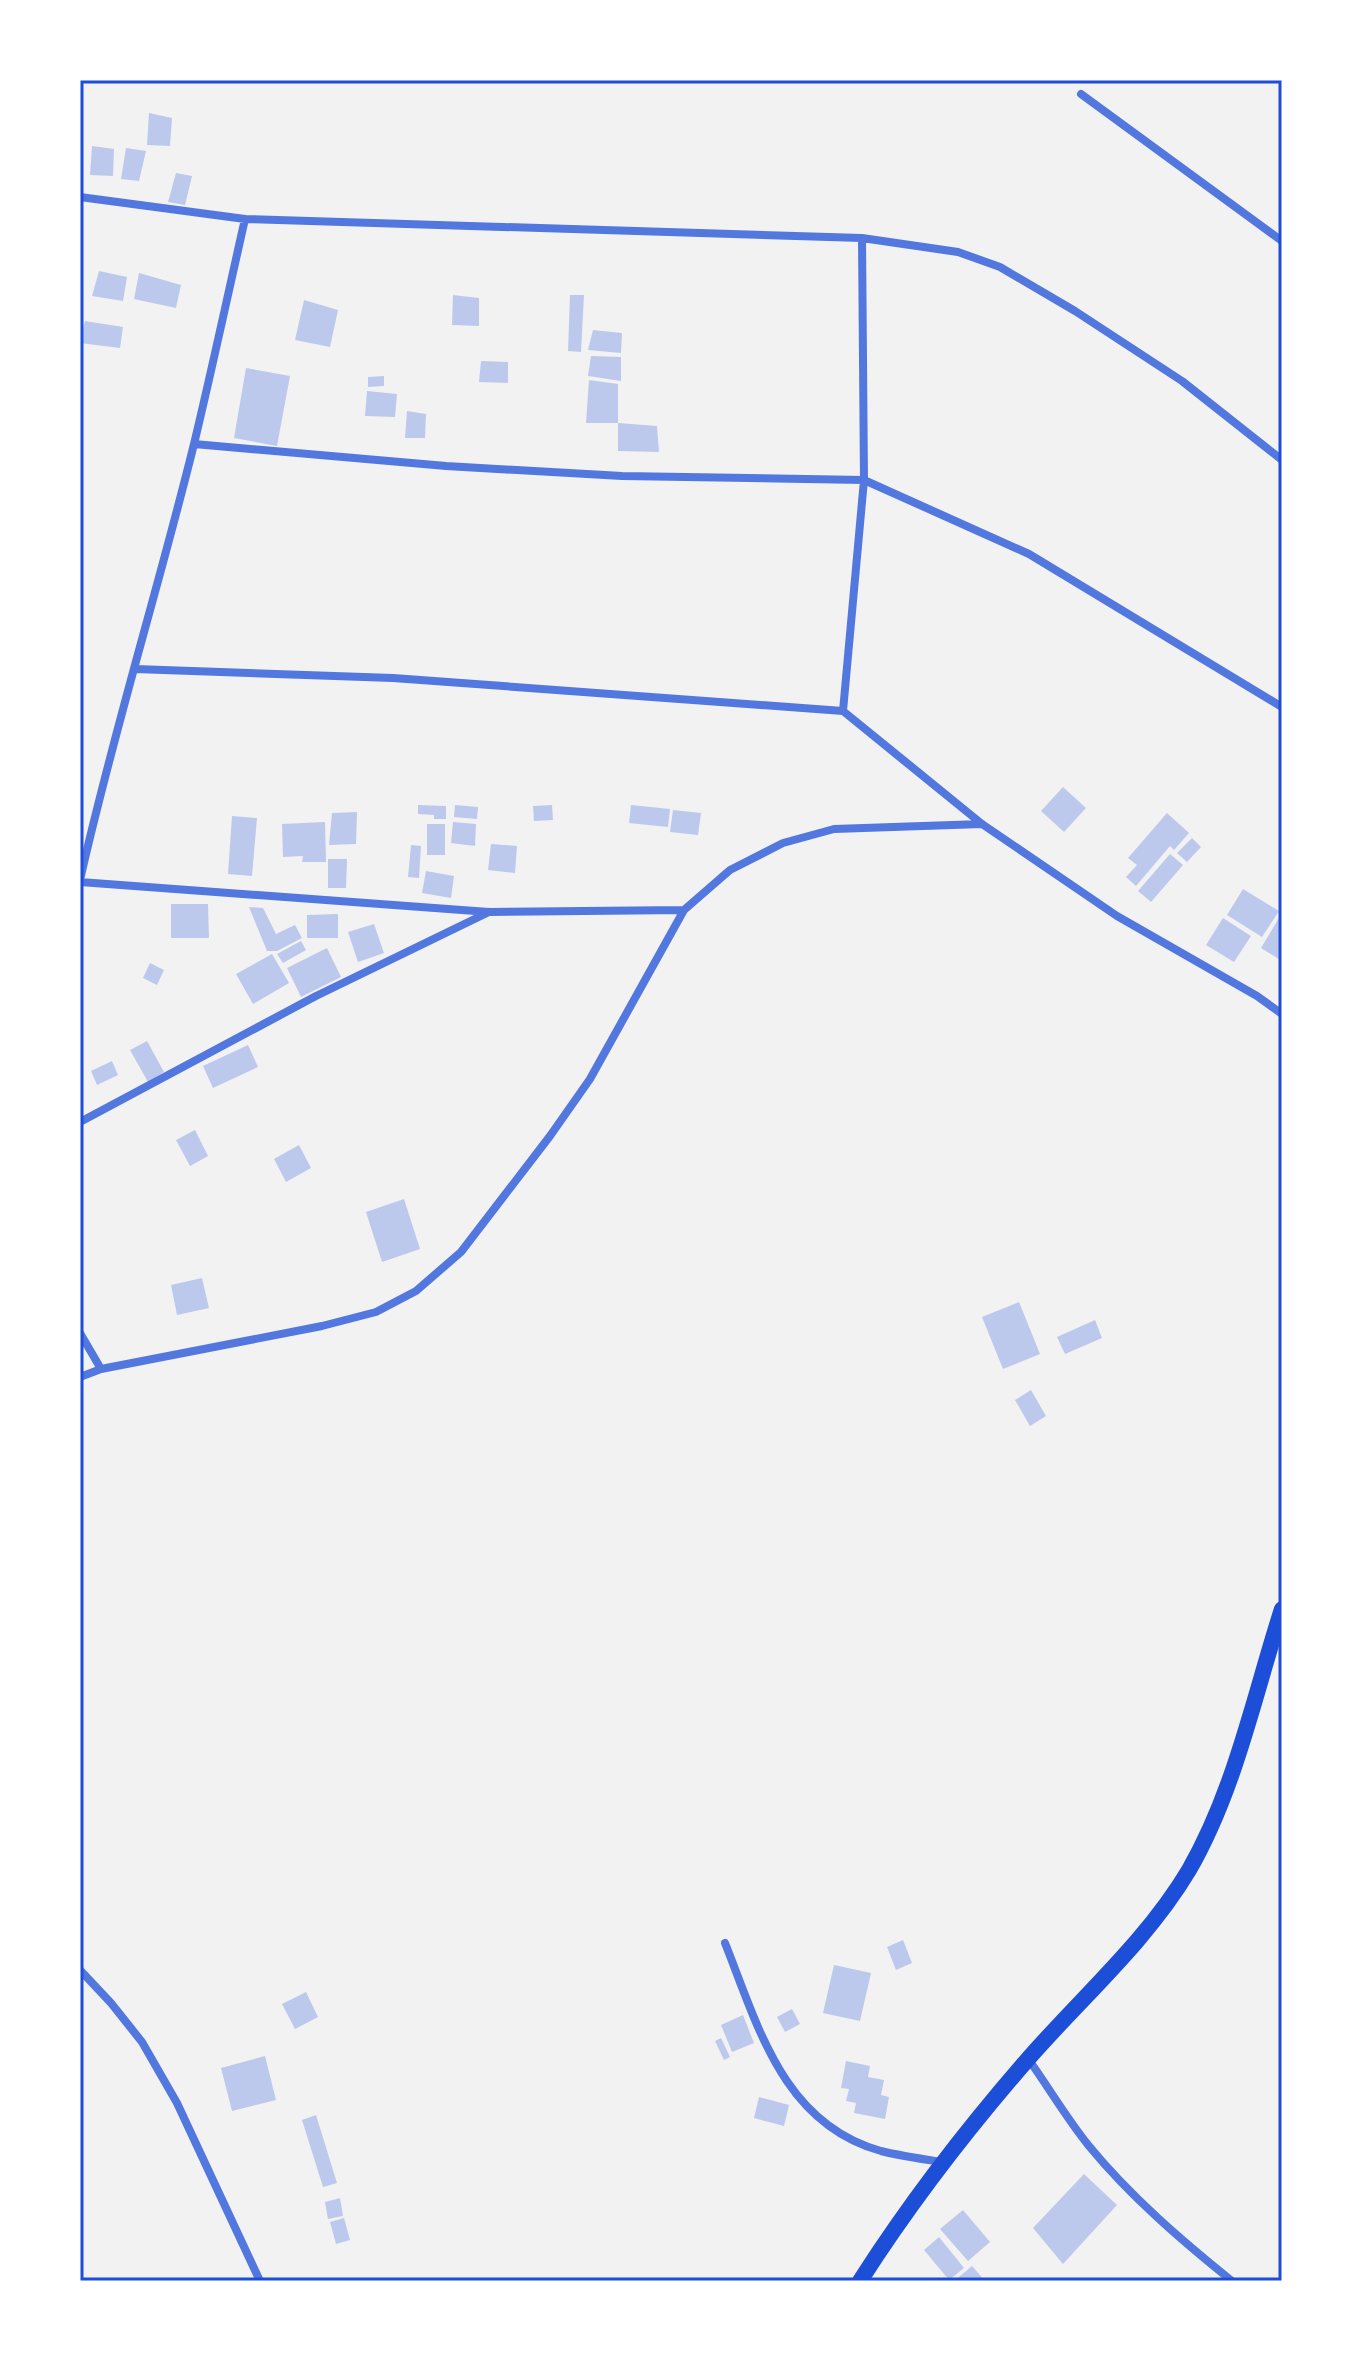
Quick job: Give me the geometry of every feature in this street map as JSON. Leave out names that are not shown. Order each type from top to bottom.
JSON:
[{"type":"main road","points":[[860,2281],[891,2232],[943,2163],[1028,2059],[1151,1926],[1188,1871],[1220,1809],[1282,1609]]},
{"type":"street","points":[[1081,94],[1282,241]]},
{"type":"street","points":[[80,197],[245,219],[862,238],[958,252],[1000,267],[1075,311],[1182,381],[1282,460]]},
{"type":"street","points":[[245,219],[194,444],[101,786],[80,881],[489,912],[684,910]]},
{"type":"street","points":[[843,711],[864,480],[862,238]]},
{"type":"street","points":[[194,444],[446,466],[622,476],[864,480],[1029,554],[1282,707]]},
{"type":"street","points":[[135,669],[393,678],[843,711],[982,824],[1117,916],[1247,990],[1282,1014]]},
{"type":"street","points":[[80,1377],[101,1369],[322,1326],[376,1312],[416,1291],[461,1252],[582,1091],[684,910],[730,870],[783,843],[834,829],[982,824]]},
{"type":"street","points":[[80,1122],[316,996],[489,912]]},
{"type":"street","points":[[80,1333],[101,1369]]},
{"type":"street","points":[[725,1943],[771,2059],[798,2097],[827,2124],[849,2138],[880,2151],[943,2163]]},
{"type":"street","points":[[80,1970],[142,2042],[177,2103],[260,2281]]},
{"type":"street","points":[[1028,2059],[1088,2144],[1124,2186],[1232,2281]]},
{"type":"building","points":[[149,113],[172,118],[170,146],[147,145]]},
{"type":"building","points":[[92,146],[114,149],[113,176],[90,175]]},
{"type":"building","points":[[126,148],[146,151],[139,181],[121,179]]},
{"type":"building","points":[[176,173],[192,176],[185,205],[168,202]]},
{"type":"building","points":[[99,271],[127,277],[123,301],[92,296]]},
{"type":"building","points":[[139,273],[181,285],[176,308],[134,299]]},
{"type":"building","points":[[453,295],[479,298],[479,326],[452,325]]},
{"type":"building","points":[[570,295],[584,295],[581,352],[568,351]]},
{"type":"building","points":[[304,300],[338,310],[330,347],[295,340]]},
{"type":"building","points":[[85,321],[123,327],[120,348],[80,343]]},
{"type":"building","points":[[593,330],[622,333],[621,353],[588,350]]},
{"type":"building","points":[[591,356],[621,357],[621,381],[588,376]]},
{"type":"building","points":[[481,361],[508,362],[508,383],[479,382]]},
{"type":"building","points":[[246,368],[290,376],[277,446],[234,438]]},
{"type":"building","points":[[384,376],[384,386],[368,387],[368,377]]},
{"type":"building","points":[[589,380],[618,384],[618,423],[586,423]]},
{"type":"building","points":[[367,391],[397,394],[395,417],[365,416]]},
{"type":"building","points":[[407,411],[426,414],[425,438],[405,438]]},
{"type":"building","points":[[618,423],[657,426],[659,452],[618,451]]},
{"type":"building","points":[[1063,787],[1086,808],[1064,832],[1041,811]]},
{"type":"building","points":[[418,805],[446,806],[446,819],[418,814]]},
{"type":"building","points":[[455,805],[478,807],[477,819],[454,817]]},
{"type":"building","points":[[552,805],[553,820],[534,821],[533,806]]},
{"type":"building","points":[[631,805],[670,809],[668,827],[629,823]]},
{"type":"building","points":[[673,810],[701,813],[698,835],[670,832]]},
{"type":"building","points":[[357,812],[356,844],[329,845],[332,813]]},
{"type":"building","points":[[1167,813],[1189,833],[1174,850],[1170,846],[1136,886],[1126,877],[1137,865],[1128,858]]},
{"type":"building","points":[[232,816],[257,818],[252,876],[228,874]]},
{"type":"building","points":[[325,822],[326,862],[302,862],[303,856],[283,857],[282,824]]},
{"type":"building","points":[[453,822],[476,824],[475,846],[451,843]]},
{"type":"building","points":[[427,824],[445,824],[445,855],[427,855]]},
{"type":"building","points":[[1192,838],[1201,847],[1187,862],[1177,853]]},
{"type":"building","points":[[491,844],[517,846],[515,873],[488,870]]},
{"type":"building","points":[[411,845],[421,846],[419,878],[408,877]]},
{"type":"building","points":[[1170,854],[1183,865],[1151,902],[1138,891]]},
{"type":"building","points":[[328,859],[347,859],[346,888],[328,888]]},
{"type":"building","points":[[426,871],[454,876],[451,898],[422,893]]},
{"type":"building","points":[[1243,889],[1279,911],[1262,937],[1227,915]]},
{"type":"building","points":[[171,904],[208,904],[209,938],[171,938]]},
{"type":"building","points":[[249,907],[263,908],[276,934],[295,925],[302,938],[277,951],[267,951]]},
{"type":"building","points":[[1282,913],[1282,961],[1261,948]]},
{"type":"building","points":[[338,914],[338,938],[307,938],[307,915]]},
{"type":"building","points":[[1223,918],[1251,936],[1234,962],[1206,945]]},
{"type":"building","points":[[374,924],[384,953],[358,962],[348,932]]},
{"type":"building","points":[[301,941],[306,950],[283,963],[277,954]]},
{"type":"building","points":[[327,948],[341,977],[301,997],[287,968]]},
{"type":"building","points":[[272,954],[289,983],[253,1004],[236,974]]},
{"type":"building","points":[[150,963],[164,970],[157,985],[143,978]]},
{"type":"building","points":[[147,1041],[164,1072],[148,1082],[130,1050]]},
{"type":"building","points":[[248,1045],[258,1067],[213,1088],[203,1066]]},
{"type":"building","points":[[112,1061],[118,1075],[97,1085],[91,1071]]},
{"type":"building","points":[[195,1130],[208,1156],[190,1166],[176,1140]]},
{"type":"building","points":[[299,1145],[311,1168],[286,1182],[274,1159]]},
{"type":"building","points":[[404,1199],[420,1249],[382,1262],[366,1212]]},
{"type":"building","points":[[202,1278],[209,1308],[177,1315],[171,1285]]},
{"type":"building","points":[[1019,1302],[1040,1354],[1003,1369],[982,1317]]},
{"type":"building","points":[[1095,1320],[1102,1338],[1065,1354],[1057,1337]]},
{"type":"building","points":[[1031,1390],[1046,1416],[1030,1426],[1015,1400]]},
{"type":"building","points":[[903,1940],[912,1963],[896,1970],[887,1947]]},
{"type":"building","points":[[834,1965],[871,1973],[860,2021],[823,2013]]},
{"type":"building","points":[[306,1992],[318,2017],[295,2029],[282,2004]]},
{"type":"building","points":[[792,2009],[800,2024],[785,2032],[777,2017]]},
{"type":"building","points":[[743,2015],[754,2043],[732,2052],[721,2025]]},
{"type":"building","points":[[721,2038],[730,2057],[724,2060],[715,2041]]},
{"type":"building","points":[[265,2056],[276,2100],[232,2111],[221,2068]]},
{"type":"building","points":[[846,2061],[870,2066],[868,2077],[884,2080],[881,2095],[889,2097],[885,2119],[854,2113],[856,2103],[846,2101],[849,2089],[841,2088]]},
{"type":"building","points":[[759,2097],[789,2105],[784,2126],[754,2118]]},
{"type":"building","points":[[316,2115],[337,2183],[323,2187],[302,2120]]},
{"type":"building","points":[[1084,2174],[1117,2205],[1063,2264],[1033,2228]]},
{"type":"building","points":[[340,2198],[343,2216],[328,2219],[325,2202]]},
{"type":"building","points":[[963,2210],[990,2242],[968,2261],[940,2229]]},
{"type":"building","points":[[344,2218],[350,2240],[336,2244],[330,2222]]},
{"type":"building","points":[[939,2237],[964,2268],[949,2280],[924,2250]]},
{"type":"building","points":[[972,2266],[985,2281],[954,2281]]}]
